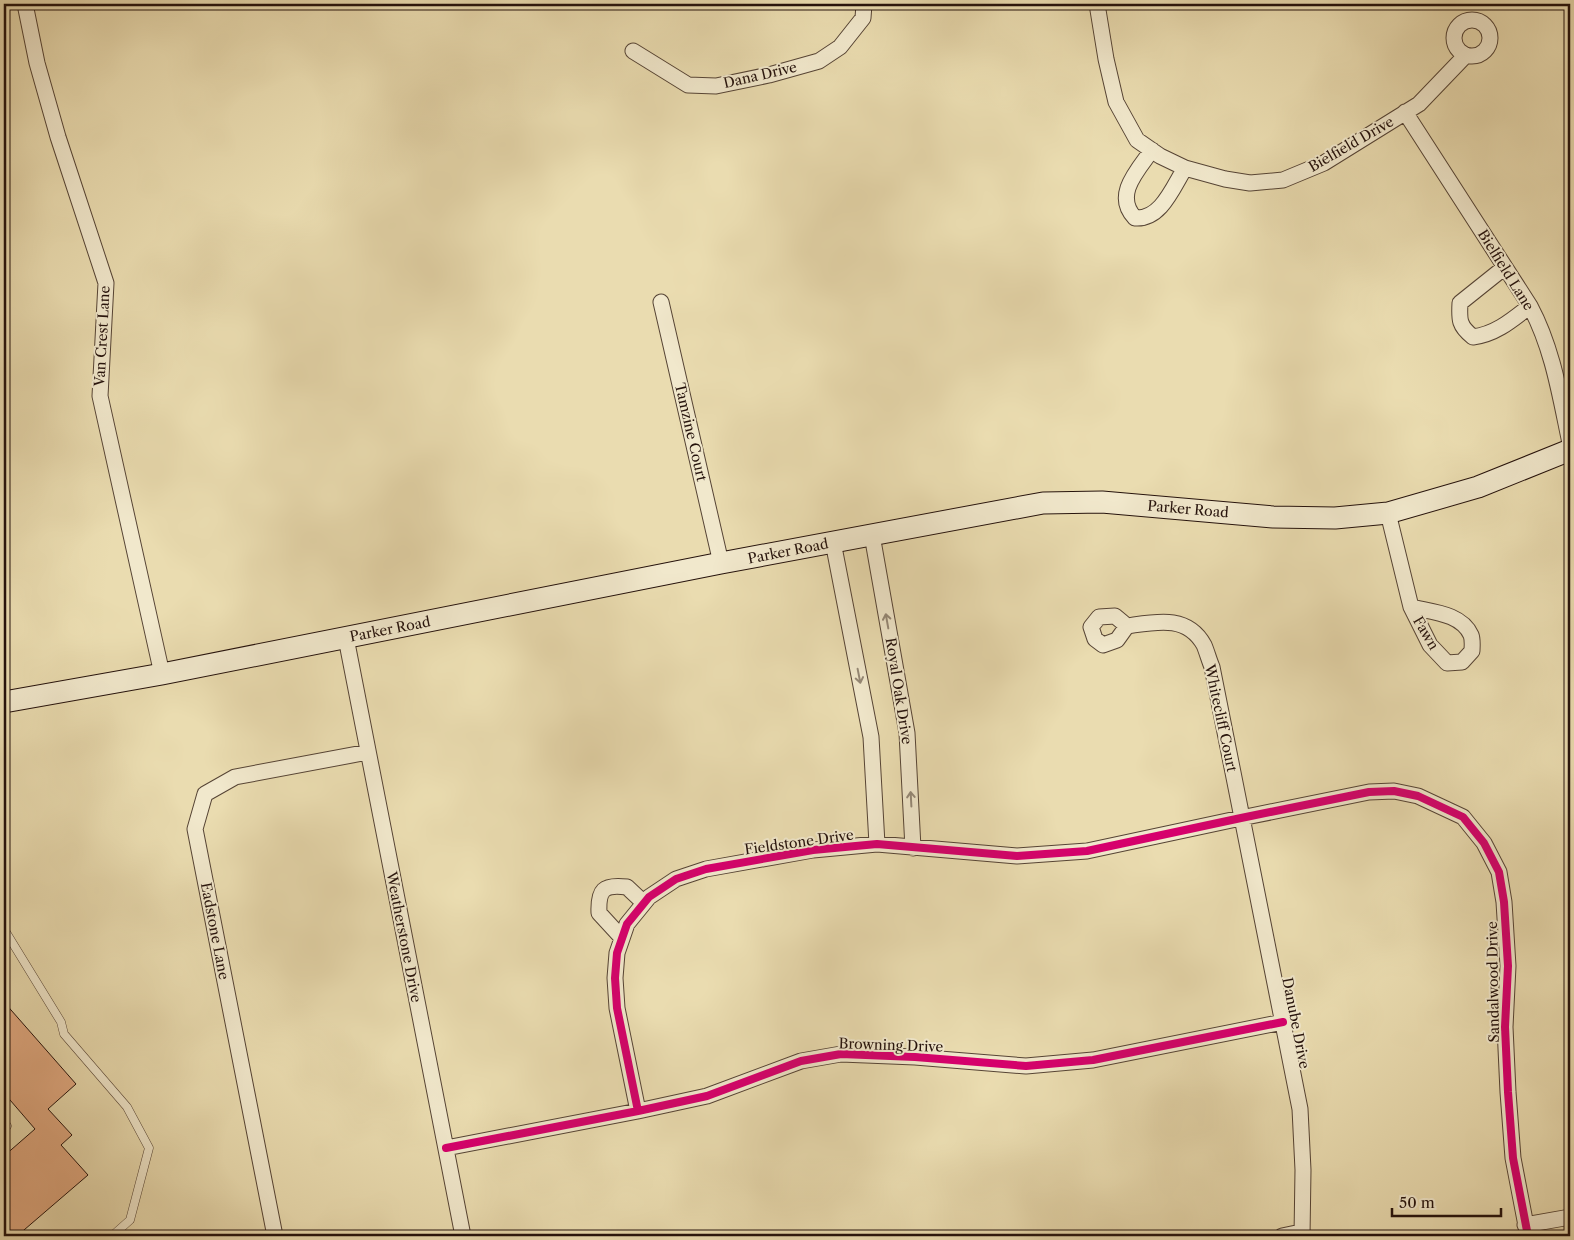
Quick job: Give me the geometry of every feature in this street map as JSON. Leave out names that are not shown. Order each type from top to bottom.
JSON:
[{"type":"main road","name":"Parker Road","points":[[4,702],[162,674],[722,563],[1043,503],[1102,502],[1273,517],[1335,518],[1388,513],[1478,487],[1570,450]]},
{"type":"street","name":"Van Crest Lane","points":[[26,4],[38,63],[58,137],[106,283],[100,396],[162,674]]},
{"type":"street","name":"Dana Drive","points":[[633,51],[688,85],[716,86],[769,75],[819,61],[840,47],[863,18],[864,4]]},
{"type":"street","name":"Bielfield Drive","points":[[1097,4],[1106,59],[1116,102],[1137,140],[1184,168],[1250,183],[1283,180],[1324,163],[1419,104],[1466,55]]},
{"type":"street","name":"Bielfield Lane","points":[[1405,112],[1530,306],[1542,328],[1551,357],[1570,443]]},
{"type":"street","points":[[1152,150],[1128,186],[1126,200],[1128,211],[1134,218],[1143,219],[1154,214],[1164,202],[1184,168]]},
{"type":"street","points":[[1505,267],[1460,303],[1459,317],[1463,329],[1473,337],[1486,335],[1500,328],[1530,306]]},
{"type":"street","name":"Tamzine Court","points":[[661,302],[722,563]]},
{"type":"street","name":"Fawn","points":[[1388,513],[1411,607]]},
{"type":"street","name":"Royal Oak Drive","points":[[872,535],[907,733],[913,848]]},
{"type":"street","points":[[834,542],[871,737],[877,844]]},
{"type":"street","name":"Whitecliff Court","points":[[1127,626],[1164,621],[1187,626],[1203,644],[1212,667],[1241,818]]},
{"type":"street","name":"Weatherstone Drive","points":[[346,638],[462,1236]]},
{"type":"street","name":"Eadstone Lane","points":[[275,1236],[195,829],[206,794],[235,777],[368,752]]},
{"type":"street","name":"Sandalwood Drive","points":[[1241,818],[1369,792],[1394,791],[1418,796],[1463,817],[1484,843],[1499,872],[1504,902],[1508,966],[1505,1027],[1508,1092],[1513,1158],[1526,1230]]},
{"type":"street","name":"Fieldstone Drive","points":[[638,1111],[617,1008],[615,978],[617,953],[627,924],[649,897],[676,879],[706,869],[813,850],[877,844],[1017,856],[1087,851],[1241,818]]},
{"type":"street","name":"Danube Drive","points":[[1241,818],[1300,1109],[1303,1170],[1302,1234]]},
{"type":"street","points":[[622,938],[600,913],[599,898],[603,891],[611,886],[627,887],[644,903]]},
{"type":"street","name":"Browning Drive","points":[[446,1148],[707,1096],[801,1061],[841,1054],[915,1057],[1026,1066],[1093,1060],[1283,1022]]},
{"type":"street","points":[[1526,1230],[1570,1217]]},
{"type":"street","points":[[1282,1236],[1302,1234]]},
{"type":"lane","points":[[4,928],[60,1022],[64,1034],[127,1107],[149,1148],[130,1220],[112,1236]]},
{"type":"lane","points":[[4,1122],[7,1126],[4,1129]]},
{"type":"building","points":[[4,1002],[76,1084],[48,1109],[72,1135],[61,1145],[88,1175],[17,1236],[4,1236],[4,1156],[35,1129],[4,1093]]},
{"type":"cycle path","points":[[638,1111],[617,1008],[615,978],[617,953],[627,924],[649,897],[676,879],[706,869],[813,850],[877,844],[1017,856],[1087,851],[1369,792],[1394,791],[1418,796],[1463,817],[1484,843],[1499,872],[1504,902],[1508,966],[1505,1027],[1513,1158],[1528,1236]]},
{"type":"cycle path","points":[[446,1148],[707,1096],[801,1061],[841,1054],[915,1057],[1026,1066],[1093,1060],[1283,1022]]}]
